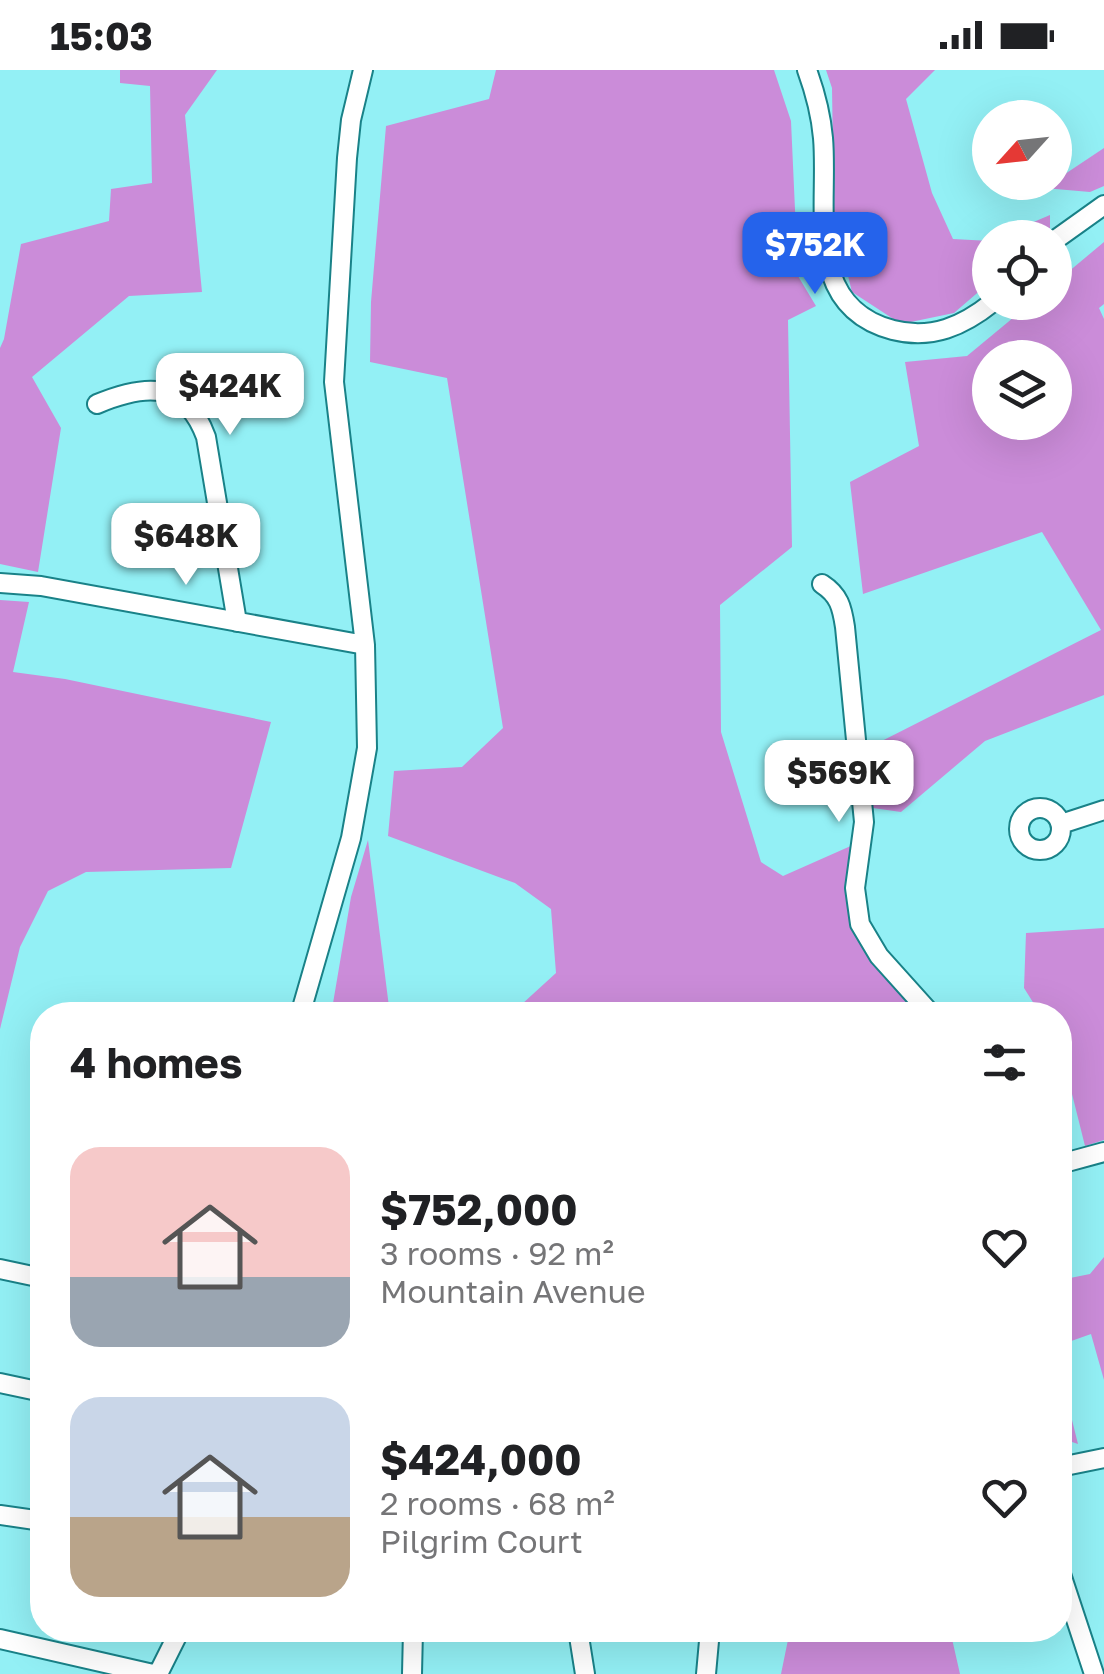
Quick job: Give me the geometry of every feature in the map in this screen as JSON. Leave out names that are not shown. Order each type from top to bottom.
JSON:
[{"type":"street","points":[[304,1002],[351,838],[361,792],[368,720],[365,646],[334,382],[347,158],[363,70]]},
{"type":"street","points":[[808,70],[823,136],[824,252],[837,288],[850,304],[884,328],[918,334],[950,329],[972,315]]},
{"type":"street","points":[[1072,228],[1104,205]]},
{"type":"street","points":[[98,404],[130,390],[153,389],[183,402],[197,418],[206,437],[237,622]]},
{"type":"street","points":[[0,583],[41,586],[365,646]]},
{"type":"street","points":[[822,584],[832,590],[841,604],[848,646],[864,822],[855,888],[860,924],[879,956],[920,1002]]},
{"type":"street","points":[[1061,824],[1104,810]]},
{"type":"street","points":[[1072,1161],[1104,1152]]},
{"type":"street","points":[[0,1269],[30,1275]]},
{"type":"street","points":[[0,1384],[30,1390]]},
{"type":"street","points":[[1072,1464],[1104,1458]]},
{"type":"street","points":[[0,1514],[30,1519]]},
{"type":"street","points":[[1072,1607],[1094,1674]]},
{"type":"street","points":[[0,1639],[155,1674],[173,1642]]},
{"type":"street","points":[[412,1674],[413,1642]]},
{"type":"street","points":[[580,1642],[584,1674]]},
{"type":"street","points":[[706,1674],[709,1642]]},
{"type":"shaded area","points":[[120,70],[217,70],[185,115],[202,292],[129,296],[32,377],[61,428],[38,572],[0,564],[0,348],[21,244],[109,221],[111,189],[152,183],[150,86],[120,83]]},
{"type":"shaded area","points":[[496,70],[774,70],[791,121],[798,276],[816,306],[788,320],[792,547],[720,605],[721,732],[761,862],[783,876],[862,841],[857,912],[926,1002],[524,1002],[556,973],[551,909],[515,883],[388,836],[394,771],[462,767],[503,728],[447,378],[370,362],[371,302],[386,126],[489,99]]},
{"type":"shaded area","points":[[826,70],[935,70],[906,99],[932,193],[953,239],[972,240],[972,298],[954,313],[901,324],[852,292],[834,219],[832,88]]},
{"type":"shaded area","points":[[1104,148],[1104,186],[1090,192],[1072,190],[1072,169]]},
{"type":"shaded area","points":[[1104,242],[1104,304],[1099,308],[1104,319],[1104,695],[985,741],[901,812],[866,807],[862,751],[1101,630],[1042,532],[863,594],[850,482],[919,446],[905,362],[967,356],[972,352],[972,440],[1072,440],[1072,340],[986,340],[1010,320],[1072,320],[1072,269]]},
{"type":"shaded area","points":[[0,600],[29,602],[13,672],[65,679],[271,722],[231,868],[86,872],[48,891],[20,947],[0,1029]]},
{"type":"shaded area","points":[[368,840],[388,1002],[333,1002],[351,897]]},
{"type":"shaded area","points":[[1104,928],[1104,1140],[1085,1146],[1072,1094],[1072,1002],[1033,1002],[1024,988],[1026,933]]},
{"type":"shaded area","points":[[1104,1257],[1104,1380],[1091,1334],[1072,1341],[1072,1278],[1090,1274]]},
{"type":"shaded area","points":[[1072,1420],[1078,1444],[1072,1442]]},
{"type":"shaded area","points":[[788,1642],[953,1642],[960,1674],[781,1674]]}]
